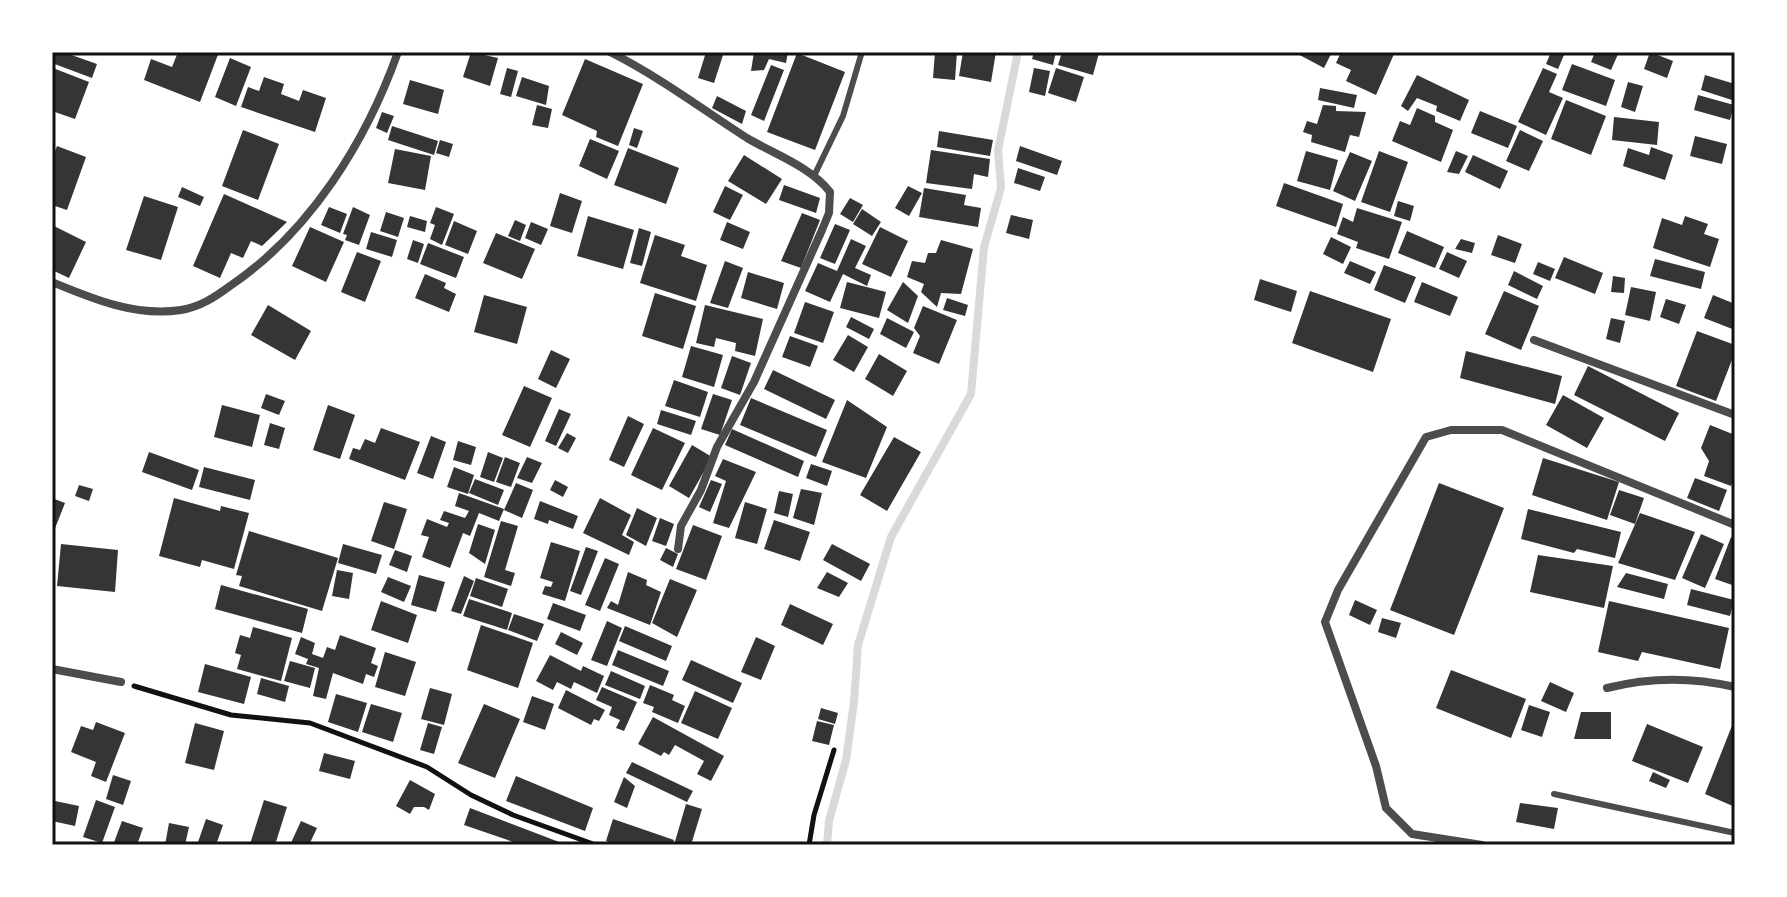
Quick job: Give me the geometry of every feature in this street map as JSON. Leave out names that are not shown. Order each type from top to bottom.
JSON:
[{"type":"street","points":[[52,282],[105,303],[148,312],[182,310],[206,303],[241,279],[302,220],[328,186],[378,104],[398,52]]},
{"type":"street","points":[[610,52],[635,64],[749,139],[814,176],[830,192],[829,213],[754,382],[717,447],[701,490],[681,526],[678,549]]},
{"type":"street","points":[[1534,340],[1735,415]]},
{"type":"street","points":[[1482,845],[1412,834],[1386,808],[1376,766],[1325,622],[1338,590],[1426,437],[1451,430],[1502,430],[1735,525]]},
{"type":"street","points":[[52,669],[121,682]]},
{"type":"street","points":[[1607,688],[1662,678],[1735,687]]},
{"type":"lane","points":[[814,176],[843,116],[861,55]]},
{"type":"lane","points":[[1554,794],[1735,833]]},
{"type":"path","points":[[121,682],[231,715],[310,723],[427,767],[471,795],[513,815],[596,845]]},
{"type":"path","points":[[809,845],[814,815],[834,750]]},
{"type":"building","points":[[52,52],[63,52],[97,64],[92,78],[52,63]]},
{"type":"building","points":[[178,52],[219,52],[200,102],[144,80],[151,59],[172,67]]},
{"type":"building","points":[[471,52],[498,58],[490,86],[463,77]]},
{"type":"building","points":[[706,52],[724,52],[714,83],[698,78]]},
{"type":"building","points":[[754,52],[788,52],[786,63],[769,59],[764,70],[751,71]]},
{"type":"building","points":[[935,52],[957,52],[955,80],[933,78]]},
{"type":"building","points":[[963,52],[996,52],[991,82],[959,76]]},
{"type":"building","points":[[1034,52],[1056,52],[1053,65],[1032,59]]},
{"type":"building","points":[[1062,52],[1099,53],[1093,75],[1058,65]]},
{"type":"building","points":[[1294,52],[1332,52],[1324,68]]},
{"type":"building","points":[[1341,52],[1394,54],[1376,95],[1346,81],[1351,70],[1336,63]]},
{"type":"building","points":[[1551,52],[1564,55],[1558,69],[1546,64]]},
{"type":"building","points":[[1595,52],[1619,52],[1611,70],[1591,62]]},
{"type":"building","points":[[1650,52],[1673,61],[1667,78],[1644,69]]},
{"type":"building","points":[[797,53],[845,72],[815,150],[767,132]]},
{"type":"building","points":[[230,58],[251,67],[236,106],[215,97]]},
{"type":"building","points":[[585,59],[643,84],[618,146],[596,137],[597,131],[562,115]]},
{"type":"building","points":[[1572,64],[1615,80],[1606,106],[1562,90]]},
{"type":"building","points":[[771,65],[784,70],[764,121],[751,115]]},
{"type":"building","points":[[53,68],[89,82],[75,119],[52,111]]},
{"type":"building","points":[[507,68],[518,71],[511,97],[500,94]]},
{"type":"building","points":[[1034,68],[1050,71],[1045,96],[1029,92]]},
{"type":"building","points":[[1056,68],[1084,77],[1076,102],[1048,93]]},
{"type":"building","points":[[1543,68],[1557,74],[1549,92],[1563,98],[1546,135],[1518,122]]},
{"type":"building","points":[[1417,75],[1469,100],[1460,121],[1436,111],[1437,106],[1417,98],[1408,111],[1401,106]]},
{"type":"building","points":[[1705,75],[1735,84],[1735,101],[1701,90]]},
{"type":"building","points":[[264,77],[284,84],[281,94],[299,101],[303,90],[326,98],[315,132],[241,107],[248,87],[259,91]]},
{"type":"building","points":[[522,77],[549,86],[546,105],[516,96]]},
{"type":"building","points":[[410,80],[444,90],[438,114],[403,104]]},
{"type":"building","points":[[1628,82],[1643,86],[1635,112],[1621,107]]},
{"type":"building","points":[[1320,88],[1357,95],[1354,108],[1318,100]]},
{"type":"building","points":[[1698,95],[1734,105],[1730,120],[1694,110]]},
{"type":"building","points":[[717,96],[746,111],[742,124],[712,108]]},
{"type":"building","points":[[1566,100],[1606,116],[1591,155],[1551,139]]},
{"type":"building","points":[[537,105],[552,109],[548,128],[532,125]]},
{"type":"building","points":[[1323,105],[1336,106],[1336,111],[1366,112],[1359,137],[1350,135],[1345,152],[1311,142],[1312,135],[1303,132],[1307,121],[1317,124]]},
{"type":"building","points":[[1417,108],[1435,116],[1435,122],[1453,130],[1441,162],[1392,141],[1400,121],[1410,125]]},
{"type":"building","points":[[1480,111],[1517,126],[1508,148],[1471,133]]},
{"type":"building","points":[[382,112],[394,116],[387,133],[376,128]]},
{"type":"building","points":[[1614,117],[1659,122],[1657,145],[1612,140]]},
{"type":"building","points":[[392,126],[438,141],[434,155],[388,140]]},
{"type":"building","points":[[634,128],[643,131],[637,148],[629,145]]},
{"type":"building","points":[[243,130],[279,144],[258,200],[222,186]]},
{"type":"building","points":[[1520,130],[1543,141],[1529,171],[1506,161]]},
{"type":"building","points":[[939,131],[993,140],[990,156],[937,147]]},
{"type":"building","points":[[1695,136],[1727,144],[1722,164],[1690,156]]},
{"type":"building","points":[[590,139],[619,151],[607,179],[579,166]]},
{"type":"building","points":[[440,140],[453,144],[449,157],[436,153]]},
{"type":"building","points":[[57,146],[86,157],[67,210],[52,205],[52,159]]},
{"type":"building","points":[[1020,146],[1062,161],[1057,175],[1016,161]]},
{"type":"building","points":[[1651,147],[1673,155],[1665,180],[1623,166],[1628,148],[1649,155]]},
{"type":"building","points":[[628,148],[679,168],[666,204],[614,185]]},
{"type":"building","points":[[395,149],[431,156],[425,190],[388,183]]},
{"type":"building","points":[[931,150],[990,159],[988,177],[974,174],[972,189],[926,183]]},
{"type":"building","points":[[1306,151],[1338,160],[1330,190],[1297,181]]},
{"type":"building","points":[[1379,151],[1408,162],[1390,212],[1361,202]]},
{"type":"building","points":[[1456,151],[1468,156],[1459,174],[1447,172]]},
{"type":"building","points":[[1350,152],[1372,161],[1355,201],[1333,191]]},
{"type":"building","points":[[744,155],[782,179],[766,204],[728,181]]},
{"type":"building","points":[[1473,155],[1508,171],[1500,189],[1465,172]]},
{"type":"building","points":[[1018,168],[1045,177],[1040,191],[1014,183]]},
{"type":"building","points":[[1284,183],[1343,204],[1336,227],[1276,206]]},
{"type":"building","points":[[784,185],[820,198],[816,213],[779,200]]},
{"type":"building","points":[[725,186],[743,195],[730,220],[713,212]]},
{"type":"building","points":[[908,186],[922,193],[909,216],[895,208]]},
{"type":"building","points":[[182,187],[204,197],[200,206],[178,197]]},
{"type":"building","points":[[924,188],[966,195],[964,205],[981,208],[978,227],[919,217]]},
{"type":"building","points":[[560,193],[582,201],[572,233],[550,226]]},
{"type":"building","points":[[224,194],[287,222],[262,246],[251,241],[243,258],[231,253],[220,278],[193,266]]},
{"type":"building","points":[[144,196],[178,207],[161,260],[126,250]]},
{"type":"building","points":[[850,198],[863,205],[853,222],[840,214]]},
{"type":"building","points":[[1398,201],[1414,206],[1410,221],[1394,216]]},
{"type":"building","points":[[329,207],[347,214],[340,233],[321,225]]},
{"type":"building","points":[[353,207],[370,215],[359,245],[345,240],[347,235],[343,234]]},
{"type":"building","points":[[436,207],[454,214],[442,245],[430,239],[435,225],[430,223]]},
{"type":"building","points":[[1357,208],[1402,222],[1389,259],[1356,248],[1358,242],[1337,234],[1343,217],[1353,222]]},
{"type":"building","points":[[862,209],[881,222],[872,236],[853,224]]},
{"type":"building","points":[[386,212],[404,218],[398,237],[380,231]]},
{"type":"building","points":[[802,213],[820,220],[801,268],[781,261]]},
{"type":"building","points":[[1011,215],[1033,220],[1029,239],[1006,233]]},
{"type":"building","points":[[410,216],[427,221],[425,232],[407,227]]},
{"type":"building","points":[[588,216],[634,230],[623,269],[577,256]]},
{"type":"building","points":[[1685,216],[1708,224],[1704,234],[1719,239],[1710,267],[1653,248],[1662,218],[1682,225]]},
{"type":"building","points":[[515,220],[526,225],[520,241],[508,236]]},
{"type":"building","points":[[454,221],[477,231],[468,254],[445,245]]},
{"type":"building","points":[[531,222],[548,229],[541,245],[525,238]]},
{"type":"building","points":[[727,222],[750,232],[743,249],[720,240]]},
{"type":"building","points":[[835,224],[850,230],[835,264],[820,258]]},
{"type":"building","points":[[52,225],[86,242],[69,278],[52,270]]},
{"type":"building","points":[[310,227],[344,242],[326,282],[292,266]]},
{"type":"building","points":[[880,227],[908,241],[891,277],[862,264]]},
{"type":"building","points":[[639,228],[651,232],[642,266],[630,263]]},
{"type":"building","points":[[1407,231],[1444,247],[1435,268],[1398,253]]},
{"type":"building","points":[[371,232],[397,240],[392,257],[366,249]]},
{"type":"building","points":[[496,233],[535,249],[522,279],[483,263]]},
{"type":"building","points":[[655,235],[685,245],[681,256],[707,265],[696,301],[640,283]]},
{"type":"building","points":[[1498,235],[1522,244],[1515,263],[1491,255]]},
{"type":"building","points":[[1331,237],[1351,247],[1343,264],[1323,254]]},
{"type":"building","points":[[851,239],[866,246],[855,268],[871,275],[867,286],[843,274],[830,302],[805,291],[818,263],[837,271]]},
{"type":"building","points":[[1461,239],[1475,243],[1472,253],[1455,249]]},
{"type":"building","points":[[413,240],[424,244],[418,263],[407,259]]},
{"type":"building","points":[[941,240],[973,249],[961,294],[941,293],[937,307],[921,292],[924,284],[907,277],[912,261],[925,263],[928,253],[936,253]]},
{"type":"building","points":[[428,243],[464,257],[456,278],[420,264]]},
{"type":"building","points":[[357,252],[381,261],[365,302],[341,292]]},
{"type":"building","points":[[1447,252],[1467,261],[1459,278],[1439,269]]},
{"type":"building","points":[[1564,257],[1603,273],[1595,294],[1555,278]]},
{"type":"building","points":[[1655,259],[1705,272],[1701,289],[1650,276]]},
{"type":"building","points":[[725,261],[743,268],[728,308],[710,303]]},
{"type":"building","points":[[1350,261],[1376,272],[1370,284],[1344,273]]},
{"type":"building","points":[[1538,262],[1555,269],[1550,281],[1533,274]]},
{"type":"building","points":[[1384,265],[1416,277],[1405,303],[1374,290]]},
{"type":"building","points":[[1514,271],[1543,286],[1537,299],[1508,285]]},
{"type":"building","points":[[748,272],[784,283],[777,309],[741,298]]},
{"type":"building","points":[[425,274],[446,283],[444,288],[456,294],[449,312],[415,298]]},
{"type":"building","points":[[1613,276],[1625,278],[1624,293],[1611,292]]},
{"type":"building","points":[[1260,279],[1297,291],[1291,312],[1254,300]]},
{"type":"building","points":[[847,282],[886,292],[879,318],[840,308]]},
{"type":"building","points":[[903,282],[918,296],[908,323],[887,310]]},
{"type":"building","points":[[1422,282],[1458,297],[1450,316],[1414,302]]},
{"type":"building","points":[[1631,287],[1656,292],[1650,321],[1625,315]]},
{"type":"building","points":[[1310,291],[1391,319],[1373,372],[1292,343]]},
{"type":"building","points":[[1504,291],[1539,306],[1521,350],[1485,334]]},
{"type":"building","points":[[655,293],[696,306],[683,349],[642,336]]},
{"type":"building","points":[[484,295],[527,307],[517,344],[474,332]]},
{"type":"building","points":[[1713,295],[1735,304],[1735,330],[1704,318]]},
{"type":"building","points":[[947,298],[968,305],[965,316],[943,310]]},
{"type":"building","points":[[1666,299],[1686,305],[1679,324],[1660,317]]},
{"type":"building","points":[[805,302],[834,312],[823,343],[794,333]]},
{"type":"building","points":[[268,305],[311,331],[295,360],[251,335]]},
{"type":"building","points":[[705,305],[763,319],[755,356],[735,351],[736,343],[716,338],[714,347],[696,343]]},
{"type":"building","points":[[923,306],[957,320],[939,364],[913,353],[920,336],[914,328]]},
{"type":"building","points":[[851,317],[874,329],[869,339],[846,327]]},
{"type":"building","points":[[887,318],[914,332],[906,348],[880,334]]},
{"type":"building","points":[[1611,318],[1625,321],[1620,343],[1606,339]]},
{"type":"building","points":[[1697,331],[1735,345],[1716,401],[1676,386]]},
{"type":"building","points":[[848,335],[868,347],[854,372],[833,360]]},
{"type":"building","points":[[790,336],[818,346],[810,367],[782,357]]},
{"type":"building","points":[[691,346],[723,355],[714,387],[682,377]]},
{"type":"building","points":[[551,350],[570,359],[556,388],[538,379]]},
{"type":"building","points":[[1466,351],[1562,376],[1555,404],[1460,378]]},
{"type":"building","points":[[879,354],[907,371],[893,396],[865,379]]},
{"type":"building","points":[[732,356],[751,363],[740,395],[721,388]]},
{"type":"building","points":[[1588,366],[1679,413],[1665,441],[1574,395]]},
{"type":"building","points":[[773,370],[835,400],[826,419],[764,389]]},
{"type":"building","points":[[674,380],[708,392],[700,417],[665,406]]},
{"type":"building","points":[[524,386],[552,398],[530,447],[502,435]]},
{"type":"building","points":[[266,394],[285,401],[279,415],[261,408]]},
{"type":"building","points":[[713,394],[732,400],[720,435],[701,429]]},
{"type":"building","points":[[1563,395],[1604,418],[1587,448],[1546,425]]},
{"type":"building","points":[[751,398],[827,430],[816,457],[740,425]]},
{"type":"building","points":[[847,400],[887,427],[866,478],[822,462]]},
{"type":"building","points":[[222,405],[260,415],[252,447],[214,437]]},
{"type":"building","points":[[328,405],[355,415],[340,459],[313,450]]},
{"type":"building","points":[[559,409],[571,414],[556,446],[545,441]]},
{"type":"building","points":[[661,410],[696,421],[691,435],[657,424]]},
{"type":"building","points":[[628,416],[644,424],[624,467],[609,460]]},
{"type":"building","points":[[270,423],[285,428],[279,449],[264,445]]},
{"type":"building","points":[[1710,425],[1735,435],[1735,476],[1731,486],[1704,476],[1709,461],[1701,448]]},
{"type":"building","points":[[381,428],[420,442],[405,480],[349,459],[353,448],[360,450],[365,439],[375,443]]},
{"type":"building","points":[[653,428],[685,443],[662,490],[631,475]]},
{"type":"building","points":[[732,429],[804,461],[798,477],[725,445]]},
{"type":"building","points":[[567,433],[576,438],[568,453],[558,448]]},
{"type":"building","points":[[431,436],[446,442],[433,479],[417,473]]},
{"type":"building","points":[[894,437],[921,452],[887,511],[860,495]]},
{"type":"building","points":[[458,441],[476,447],[471,465],[453,460]]},
{"type":"building","points":[[692,445],[712,457],[689,498],[669,486]]},
{"type":"building","points":[[149,452],[199,470],[192,490],[142,472]]},
{"type":"building","points":[[488,452],[503,458],[494,482],[480,477]]},
{"type":"building","points":[[505,457],[520,463],[511,487],[496,482]]},
{"type":"building","points":[[527,457],[542,463],[532,483],[517,478]]},
{"type":"building","points":[[1543,458],[1619,482],[1607,520],[1532,495]]},
{"type":"building","points":[[723,459],[756,472],[729,528],[713,523],[726,481],[715,476]]},
{"type":"building","points":[[811,464],[832,471],[827,486],[806,478]]},
{"type":"building","points":[[204,467],[255,480],[250,500],[199,487]]},
{"type":"building","points":[[454,467],[474,475],[468,494],[447,487]]},
{"type":"building","points":[[1695,478],[1727,490],[1719,511],[1687,498]]},
{"type":"building","points":[[475,479],[504,490],[498,505],[469,493]]},
{"type":"building","points":[[555,480],[568,487],[563,497],[550,490]]},
{"type":"building","points":[[711,480],[722,484],[710,512],[699,507]]},
{"type":"building","points":[[516,483],[533,490],[522,518],[504,510]]},
{"type":"building","points":[[1439,483],[1504,508],[1454,635],[1390,610]]},
{"type":"building","points":[[79,485],[93,489],[89,501],[75,496]]},
{"type":"building","points":[[801,489],[822,493],[814,525],[793,518]]},
{"type":"building","points":[[1619,490],[1644,498],[1635,524],[1610,515]]},
{"type":"building","points":[[779,491],[793,494],[788,517],[774,513]]},
{"type":"building","points":[[459,493],[504,509],[499,521],[479,513],[470,536],[463,533],[450,568],[422,557],[429,537],[421,535],[427,519],[447,527],[449,523],[440,520],[444,511],[465,518],[469,511],[455,506]]},
{"type":"building","points":[[52,498],[65,503],[54,531],[52,530]]},
{"type":"building","points":[[174,498],[220,511],[221,506],[249,513],[234,569],[202,560],[200,567],[159,556]]},
{"type":"building","points":[[600,498],[631,515],[622,535],[634,542],[629,555],[583,533]]},
{"type":"building","points":[[540,501],[578,516],[573,529],[549,520],[548,524],[534,519]]},
{"type":"building","points":[[384,502],[407,509],[394,549],[371,541]]},
{"type":"building","points":[[745,502],[767,509],[757,544],[735,538]]},
{"type":"building","points":[[637,508],[657,518],[646,546],[626,535]]},
{"type":"building","points":[[1528,509],[1621,532],[1615,558],[1577,549],[1574,553],[1521,539]]},
{"type":"building","points":[[1640,513],[1695,532],[1675,580],[1618,563]]},
{"type":"building","points":[[660,518],[674,524],[666,546],[652,541]]},
{"type":"building","points":[[774,520],[810,532],[800,561],[764,549]]},
{"type":"building","points":[[501,521],[518,526],[505,570],[515,573],[511,586],[484,577]]},
{"type":"building","points":[[478,524],[495,530],[485,564],[469,553]]},
{"type":"building","points":[[693,525],[722,536],[706,580],[676,569]]},
{"type":"building","points":[[249,531],[338,558],[322,611],[239,586],[242,576],[236,575]]},
{"type":"building","points":[[1701,534],[1724,544],[1705,588],[1682,578]]},
{"type":"building","points":[[1731,537],[1735,538],[1735,586],[1715,579]]},
{"type":"building","points":[[551,542],[580,551],[565,601],[542,594],[545,586],[551,587],[553,582],[540,578]]},
{"type":"building","points":[[61,544],[118,550],[115,592],[57,586]]},
{"type":"building","points":[[343,544],[382,555],[376,574],[338,563]]},
{"type":"building","points":[[832,544],[870,564],[861,581],[823,560]]},
{"type":"building","points":[[586,547],[598,551],[581,595],[570,591]]},
{"type":"building","points":[[666,548],[678,554],[673,567],[660,560]]},
{"type":"building","points":[[395,550],[412,556],[407,572],[389,565]]},
{"type":"building","points":[[1538,555],[1613,566],[1604,608],[1530,592]]},
{"type":"building","points":[[605,558],[619,564],[600,611],[585,605]]},
{"type":"building","points":[[337,570],[353,573],[349,599],[332,596]]},
{"type":"building","points":[[628,572],[647,580],[646,585],[661,592],[650,625],[607,608],[611,601],[618,605]]},
{"type":"building","points":[[827,572],[848,583],[839,597],[817,588]]},
{"type":"building","points":[[1626,573],[1668,584],[1664,599],[1617,587]]},
{"type":"building","points":[[419,575],[445,582],[436,612],[411,605]]},
{"type":"building","points":[[464,576],[474,581],[461,614],[451,611]]},
{"type":"building","points":[[388,577],[411,586],[404,602],[381,592]]},
{"type":"building","points":[[476,578],[508,589],[502,607],[470,596]]},
{"type":"building","points":[[670,579],[697,590],[677,637],[652,623]]},
{"type":"building","points":[[221,585],[308,609],[302,633],[215,609]]},
{"type":"building","points":[[1691,589],[1734,600],[1730,616],[1687,605]]},
{"type":"building","points":[[469,599],[512,613],[507,630],[463,616]]},
{"type":"building","points":[[1355,600],[1377,610],[1370,625],[1349,615]]},
{"type":"building","points":[[381,601],[417,615],[408,643],[371,630]]},
{"type":"building","points":[[1609,601],[1729,628],[1720,669],[1642,652],[1638,661],[1598,652]]},
{"type":"building","points":[[553,603],[586,615],[580,631],[547,619]]},
{"type":"building","points":[[790,604],[833,624],[823,645],[781,625]]},
{"type":"building","points":[[514,614],[544,624],[537,641],[508,630]]},
{"type":"building","points":[[1382,618],[1401,623],[1396,638],[1378,632]]},
{"type":"building","points":[[607,621],[622,628],[607,666],[591,660]]},
{"type":"building","points":[[481,625],[533,643],[518,688],[467,670]]},
{"type":"building","points":[[625,626],[672,646],[666,661],[619,641]]},
{"type":"building","points":[[253,627],[292,638],[281,681],[237,669],[241,655],[235,653],[240,635],[250,638]]},
{"type":"building","points":[[561,632],[583,643],[577,655],[555,644]]},
{"type":"building","points":[[340,635],[376,648],[371,663],[378,666],[374,677],[366,674],[363,684],[333,673],[326,699],[313,696],[319,668],[306,664],[308,659],[295,654],[301,637],[315,643],[312,654],[323,658],[327,647],[335,650]]},
{"type":"building","points":[[756,637],[775,646],[761,680],[741,672]]},
{"type":"building","points":[[618,650],[669,671],[663,686],[612,665]]},
{"type":"building","points":[[385,652],[416,662],[405,696],[375,687]]},
{"type":"building","points":[[550,655],[581,671],[583,666],[604,676],[597,693],[574,682],[571,689],[557,682],[553,690],[536,681]]},
{"type":"building","points":[[691,660],[742,683],[733,703],[682,680]]},
{"type":"building","points":[[290,661],[315,668],[310,688],[284,681]]},
{"type":"building","points":[[205,664],[251,677],[244,704],[198,692]]},
{"type":"building","points":[[1451,670],[1526,699],[1511,738],[1436,708]]},
{"type":"building","points":[[611,671],[645,686],[640,699],[605,685]]},
{"type":"building","points":[[261,678],[289,686],[285,702],[257,694]]},
{"type":"building","points":[[1550,682],[1574,693],[1566,712],[1541,701]]},
{"type":"building","points":[[650,685],[674,695],[672,700],[685,706],[678,723],[652,712],[654,707],[643,703]]},
{"type":"building","points":[[602,687],[637,702],[624,731],[616,728],[620,720],[609,715],[612,707],[596,700]]},
{"type":"building","points":[[430,688],[452,694],[444,725],[421,719]]},
{"type":"building","points":[[566,690],[605,710],[599,721],[594,719],[591,725],[558,708]]},
{"type":"building","points":[[695,691],[732,708],[718,739],[681,723]]},
{"type":"building","points":[[336,694],[367,703],[358,732],[328,722]]},
{"type":"building","points":[[532,696],[554,704],[545,730],[523,722]]},
{"type":"building","points":[[371,704],[402,713],[393,742],[362,732]]},
{"type":"building","points":[[484,704],[520,719],[495,778],[458,763]]},
{"type":"building","points":[[1529,705],[1550,712],[1542,737],[1521,730]]},
{"type":"building","points":[[821,708],[838,713],[835,724],[818,719]]},
{"type":"building","points":[[1581,712],[1611,712],[1611,739],[1574,739]]},
{"type":"building","points":[[653,717],[724,756],[711,781],[697,774],[704,761],[675,745],[669,755],[664,752],[661,756],[638,744]]},
{"type":"building","points":[[1735,718],[1735,807],[1705,794]]},
{"type":"building","points":[[817,721],[834,725],[829,745],[812,741]]},
{"type":"building","points":[[96,722],[125,733],[106,782],[91,776],[96,762],[71,752],[81,726],[93,730]]},
{"type":"building","points":[[195,723],[224,731],[214,770],[185,763]]},
{"type":"building","points":[[428,723],[442,727],[434,754],[420,750]]},
{"type":"building","points":[[1647,724],[1703,747],[1688,783],[1632,761]]},
{"type":"building","points":[[324,753],[355,761],[350,779],[319,771]]},
{"type":"building","points":[[632,762],[693,791],[687,802],[626,773]]},
{"type":"building","points":[[1653,772],[1670,780],[1666,788],[1649,781]]},
{"type":"building","points":[[113,775],[131,781],[123,805],[106,799]]},
{"type":"building","points":[[516,776],[593,808],[585,831],[506,801]]},
{"type":"building","points":[[624,777],[635,786],[627,808],[614,802]]},
{"type":"building","points":[[410,780],[435,794],[429,810],[414,807],[410,814],[396,806]]},
{"type":"building","points":[[96,800],[115,807],[102,843],[83,837]]},
{"type":"building","points":[[264,800],[287,807],[275,845],[252,845],[250,844]]},
{"type":"building","points":[[55,801],[79,806],[75,826],[52,821]]},
{"type":"building","points":[[1520,803],[1558,808],[1554,829],[1516,822]]},
{"type":"building","points":[[686,804],[702,809],[691,845],[674,845]]},
{"type":"building","points":[[470,808],[567,845],[522,845],[464,825]]},
{"type":"building","points":[[206,819],[223,825],[216,845],[197,845]]},
{"type":"building","points":[[613,819],[674,840],[672,845],[619,845],[606,841]]},
{"type":"building","points":[[122,821],[143,828],[137,845],[113,845]]},
{"type":"building","points":[[301,821],[317,828],[309,845],[290,845]]},
{"type":"building","points":[[169,823],[189,827],[185,845],[165,845]]},
{"type":"waterway","points":[[827,845],[829,821],[846,760],[858,645],[891,537],[971,394],[984,247],[1001,188],[998,150],[1018,52]]}]
